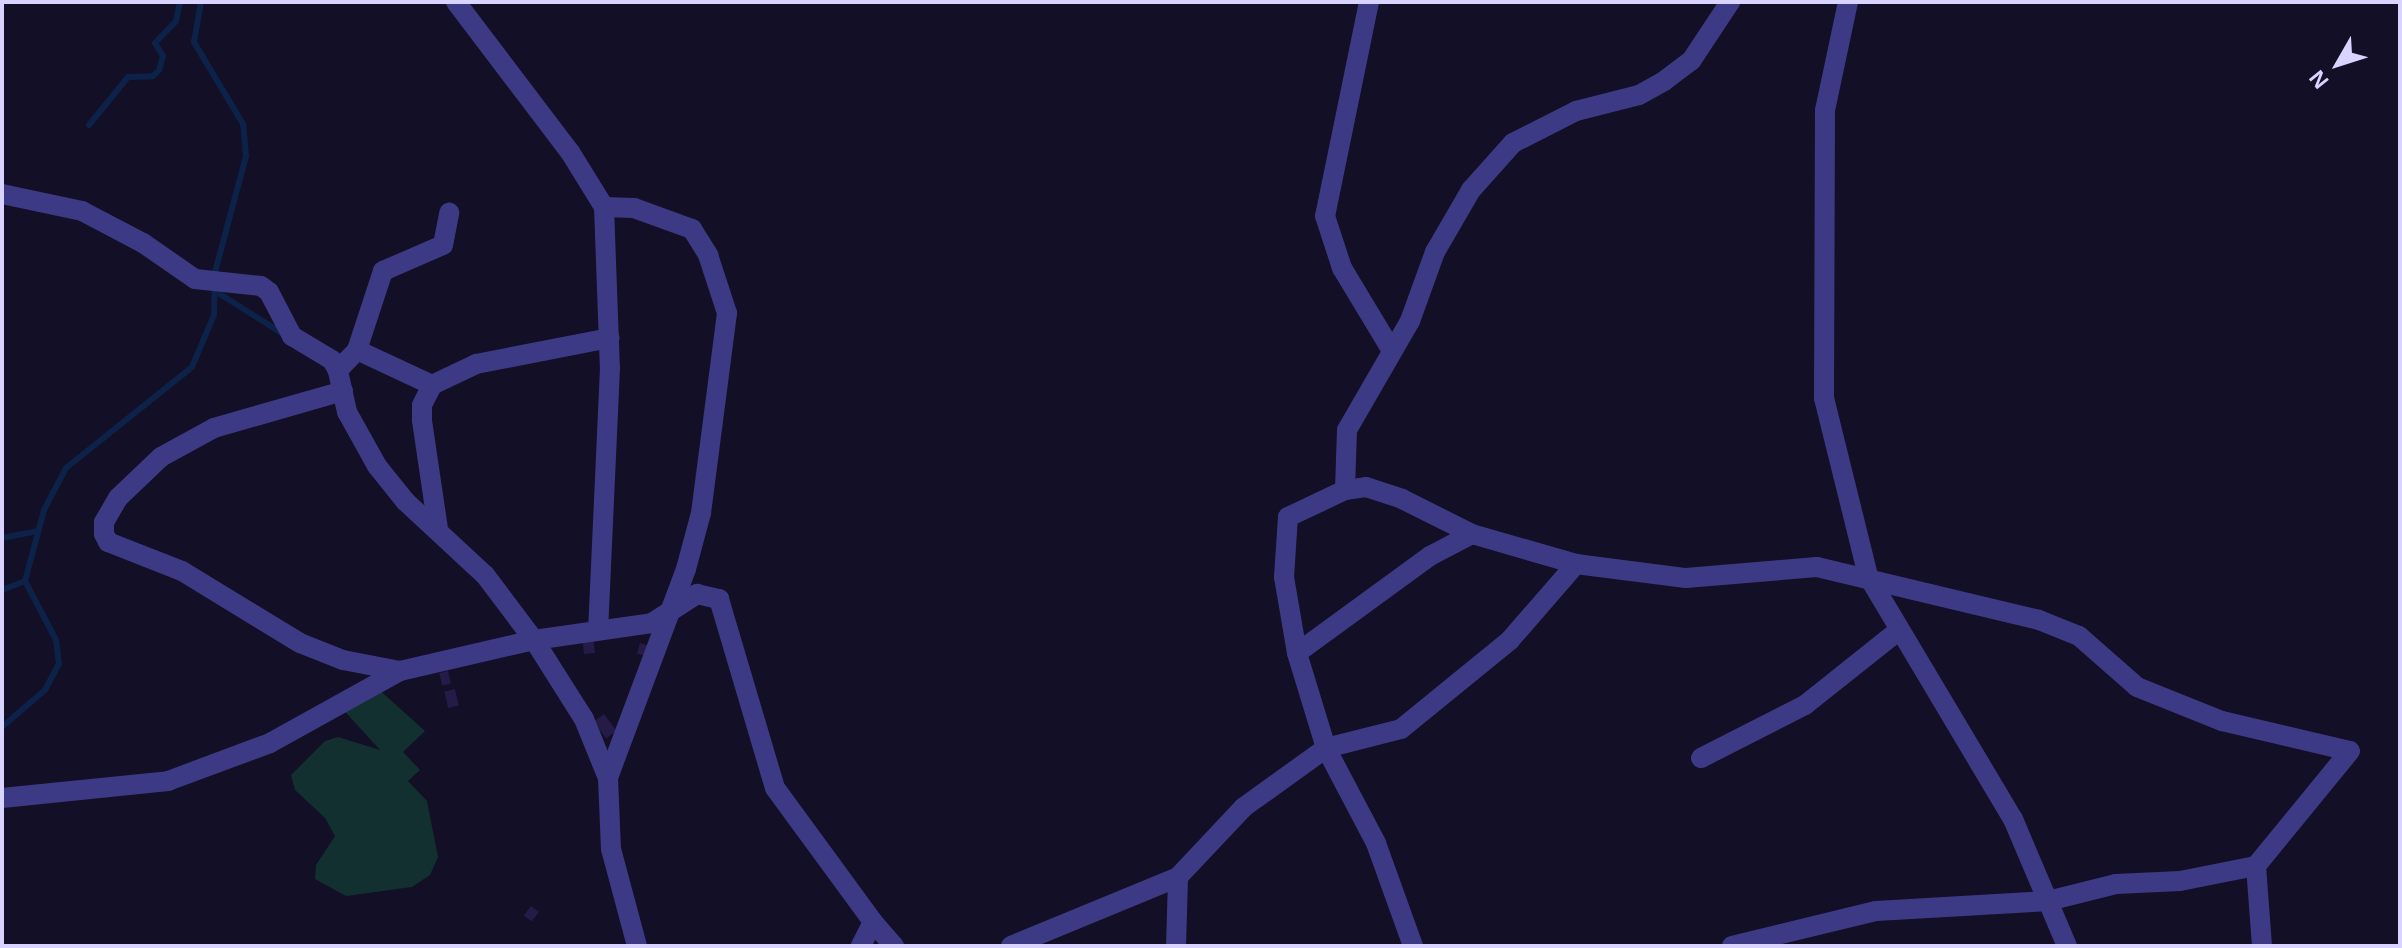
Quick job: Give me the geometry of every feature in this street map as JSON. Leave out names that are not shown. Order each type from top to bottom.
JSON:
[{"type":"street","points":[[456,2],[570,152],[604,207],[610,338],[598,630]]},
{"type":"street","points":[[1369,2],[1325,216],[1348,280],[1392,351]]},
{"type":"street","points":[[1345,490],[1347,430],[1410,321],[1435,252],[1471,190],[1513,143],[1576,111],[1639,95],[1664,81],[1691,61],[1730,2]]},
{"type":"street","points":[[1848,2],[1825,110],[1824,398],[1868,576],[1898,631],[2013,819],[2066,946]]},
{"type":"street","points":[[2,194],[82,211],[143,243],[195,279],[261,286],[275,301],[292,336],[332,360],[338,370],[347,412],[377,466],[405,501],[485,575],[534,640],[579,708],[608,778],[611,849],[637,946]]},
{"type":"street","points":[[604,207],[634,208],[692,229],[708,255],[727,313],[701,513],[669,615],[608,778]]},
{"type":"street","points":[[338,370],[357,350],[383,271],[443,245],[449,213]]},
{"type":"street","points":[[438,529],[422,420],[422,405],[432,385],[476,364],[610,338]]},
{"type":"street","points":[[357,350],[432,385]]},
{"type":"street","points":[[343,391],[214,428],[161,457],[118,498],[104,522],[104,534],[108,542],[182,571],[300,643],[352,662],[400,671]]},
{"type":"street","points":[[1413,946],[1376,843],[1326,748],[1297,653],[1284,577],[1288,517],[1345,490],[1386,492],[1472,534],[1576,564],[1686,578],[1817,567],[1868,576],[2039,620],[2079,636],[2137,687],[2222,721],[2350,751],[2256,866],[2180,881],[2116,884],[2048,901],[1876,911],[1777,942],[1732,946]]},
{"type":"street","points":[[1297,653],[1430,556],[1472,534]]},
{"type":"street","points":[[1011,946],[1178,877],[1244,807],[1326,748],[1401,729],[1510,640],[1576,564]]},
{"type":"street","points":[[2,798],[168,781],[270,743],[400,671],[534,640],[669,615],[690,596],[719,599],[775,788],[894,946]]},
{"type":"street","points":[[1701,758],[1805,705],[1898,631]]},
{"type":"street","points":[[2256,866],[2262,946]]},
{"type":"street","points":[[1176,946],[1178,877]]},
{"type":"street","points":[[861,946],[873,922]]},
{"type":"green space","points":[[375,686],[425,731],[403,752],[420,770],[408,781],[427,801],[438,857],[430,875],[412,887],[346,896],[315,879],[316,865],[335,836],[325,818],[295,790],[291,775],[325,741],[338,737],[380,750],[339,705]]},
{"type":"building","points":[[593,635],[595,653],[584,654],[582,636]]},
{"type":"building","points":[[640,643],[650,646],[646,656],[637,654]]},
{"type":"building","points":[[448,671],[451,684],[442,686],[439,673]]},
{"type":"building","points":[[455,689],[459,706],[448,708],[444,691]]},
{"type":"building","points":[[604,714],[617,731],[606,739],[594,722]]},
{"type":"building","points":[[531,906],[539,912],[532,922],[524,916]]},
{"type":"waterway","points":[[89,125],[128,77],[153,76],[159,70],[163,56],[155,43],[176,21],[180,2]]},
{"type":"waterway","points":[[2,727],[45,690],[59,664],[56,640],[25,581],[44,510],[66,468],[192,367],[214,315],[215,272],[246,156],[243,124],[194,42],[201,2]]},
{"type":"waterway","points":[[215,291],[285,335]]},
{"type":"waterway","points":[[2,538],[37,531]]},
{"type":"waterway","points":[[2,590],[25,581]]}]
